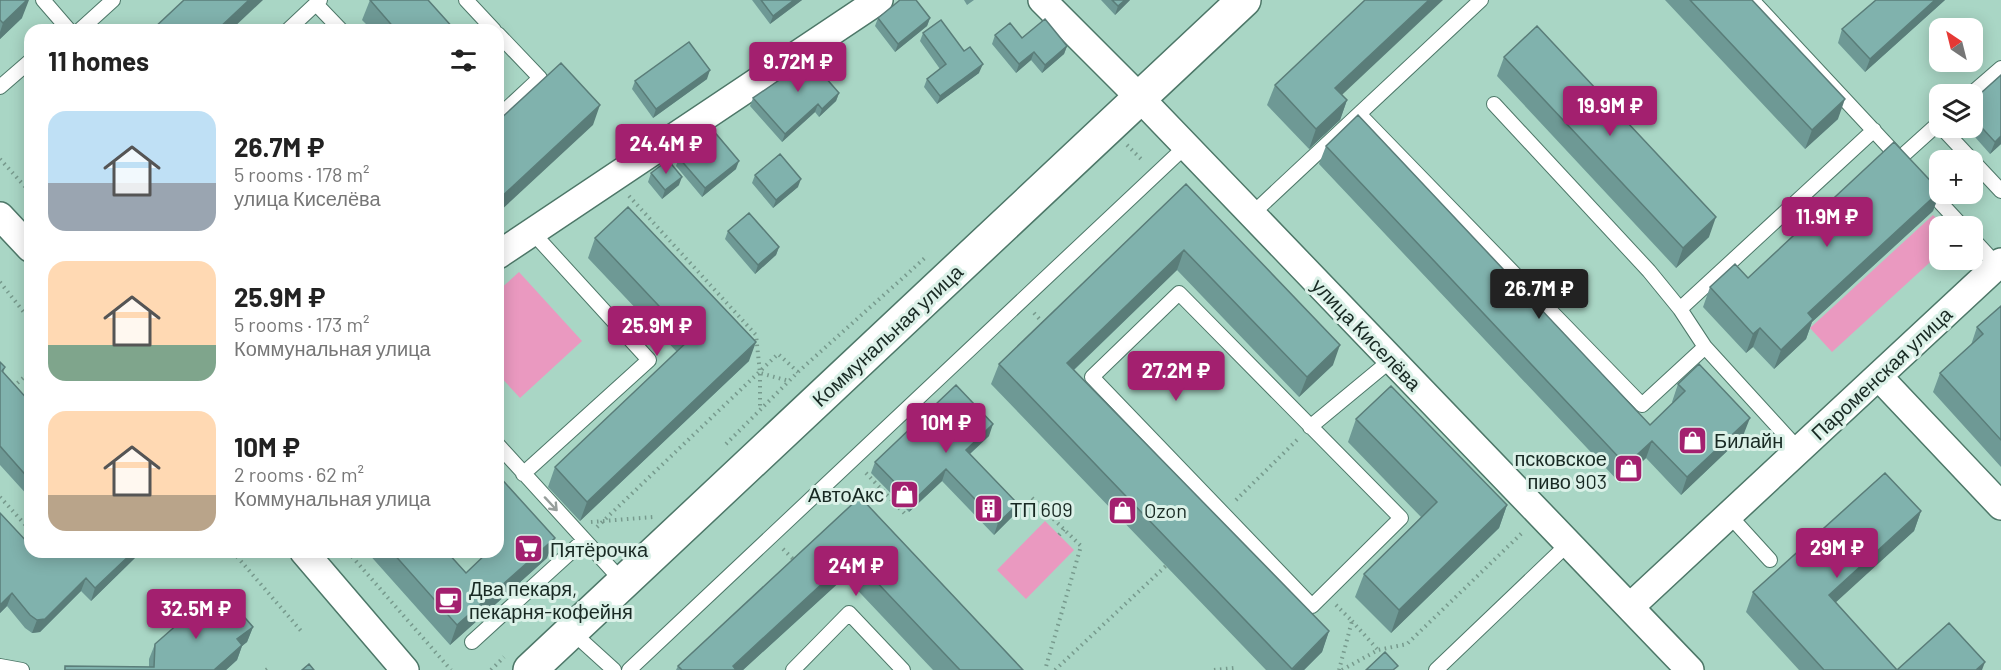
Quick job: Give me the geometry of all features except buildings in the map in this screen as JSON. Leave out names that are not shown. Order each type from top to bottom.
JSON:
[{"type":"main road","name":"Коммунальная улица","points":[[530,670],[1244,0]]},
{"type":"street","points":[[504,251],[879,0]]},
{"type":"street","name":"улица Киселёва","points":[[1042,0],[1139,97],[1690,670]]},
{"type":"street","name":"Пароменская улица","points":[[1630,607],[1999,264]]},
{"type":"street","points":[[1879,376],[2001,506]]},
{"type":"street","points":[[309,558],[405,670]]},
{"type":"lane","points":[[43,0],[65,24]]},
{"type":"lane","points":[[79,24],[112,0]]},
{"type":"lane","points":[[466,0],[488,24]]},
{"type":"lane","points":[[1252,214],[1481,0]]},
{"type":"lane","points":[[1752,0],[1953,216]]},
{"type":"lane","points":[[294,24],[318,2],[336,24]]},
{"type":"lane","points":[[504,40],[540,78],[504,111]]},
{"type":"lane","points":[[0,87],[24,66]]},
{"type":"lane","points":[[1983,84],[2001,68]]},
{"type":"lane","points":[[1494,104],[1649,271],[1680,309],[1705,347],[1799,450]]},
{"type":"lane","points":[[1359,114],[1642,405],[1705,347]]},
{"type":"lane","points":[[1680,309],[1874,130]]},
{"type":"lane","points":[[1900,158],[1929,133]]},
{"type":"lane","points":[[1953,138],[2001,191]]},
{"type":"lane","points":[[629,670],[1186,146]]},
{"type":"lane","points":[[523,474],[649,360],[532,232]]},
{"type":"lane","points":[[1983,249],[1999,264]]},
{"type":"lane","points":[[1179,293],[1310,427],[1401,518],[1312,606],[1221,514],[1092,377],[1179,293]]},
{"type":"lane","points":[[1310,427],[1391,360]]},
{"type":"lane","points":[[504,452],[622,582]]},
{"type":"lane","points":[[1729,514],[1770,560]]},
{"type":"lane","points":[[472,642],[584,540]]},
{"type":"lane","points":[[1436,670],[1480,636],[1569,543]]},
{"type":"lane","points":[[793,670],[849,614],[903,670]]},
{"type":"lane","points":[[571,631],[614,670]]},
{"type":"lane","points":[[0,666],[22,670]]},
{"type":"path","points":[[0,159],[24,185]]},
{"type":"path","points":[[613,179],[756,335],[760,373],[760,410]]},
{"type":"path","points":[[0,282],[24,312]]},
{"type":"path","points":[[1022,300],[1045,326]]},
{"type":"path","points":[[584,540],[778,354],[798,372]]},
{"type":"path","points":[[760,373],[789,381]]},
{"type":"path","points":[[6,394],[24,378]]},
{"type":"path","points":[[1221,514],[1310,427]]},
{"type":"path","points":[[853,459],[906,515]]},
{"type":"path","points":[[0,497],[24,523]]},
{"type":"path","points":[[1032,498],[1081,546],[1045,670]]},
{"type":"path","points":[[570,524],[653,517]]},
{"type":"path","points":[[1340,670],[1378,650],[1407,644],[1527,528]]},
{"type":"path","points":[[1059,535],[1064,529]]},
{"type":"path","points":[[771,536],[801,568]]},
{"type":"path","points":[[238,558],[302,632]]},
{"type":"path","points":[[353,558],[450,670]]},
{"type":"path","points":[[1055,670],[1174,558]]},
{"type":"path","points":[[1326,593],[1378,650]]},
{"type":"path","points":[[1340,670],[1352,621]]},
{"type":"path","points":[[1214,670],[1234,668],[1236,670]]},
{"type":"shaded area","points":[[1929,219],[1929,263],[1832,352],[1810,328]]},
{"type":"shaded area","points":[[519,272],[582,341],[520,398],[504,381],[504,286]]},
{"type":"shaded area","points":[[1045,521],[1074,550],[1026,599],[997,570]]},
{"type":"place","name":"Билайн","points":[[1693,440]]},
{"type":"place","name":"псковское пиво 903","points":[[1628,469]]},
{"type":"place","name":"АвтоАкс","points":[[905,494]]},
{"type":"place","name":"ТП 609","points":[[989,509]]},
{"type":"place","name":"Ozon","points":[[1123,510]]},
{"type":"place","name":"Пятёрочка","points":[[529,549]]},
{"type":"place","name":"Два пекаря, пекарня-кофейня","points":[[448,600]]}]
